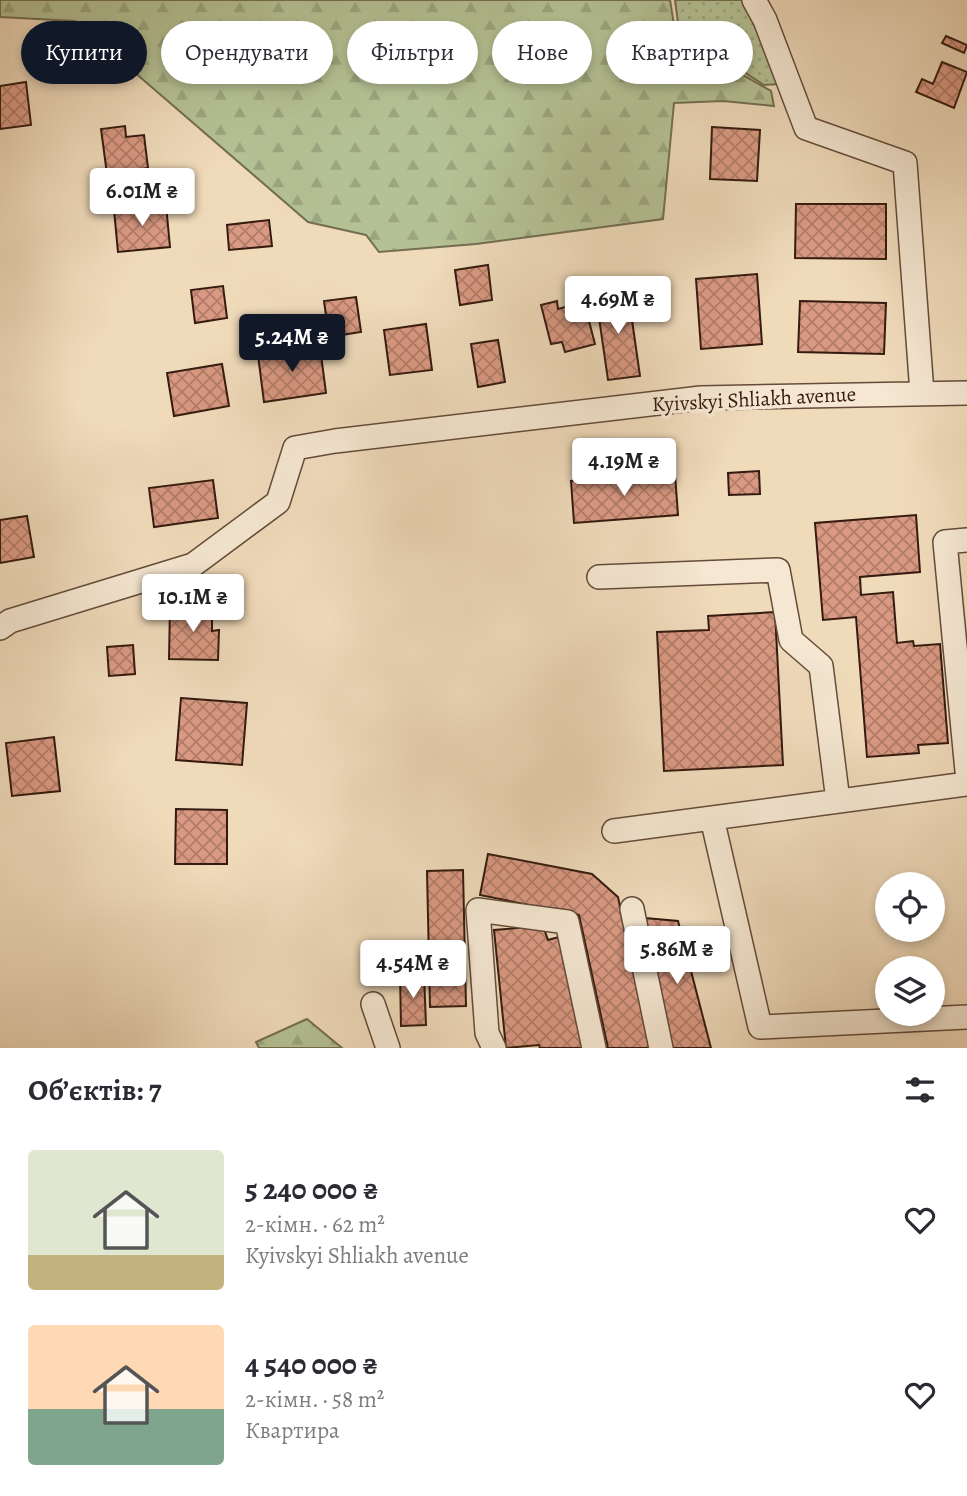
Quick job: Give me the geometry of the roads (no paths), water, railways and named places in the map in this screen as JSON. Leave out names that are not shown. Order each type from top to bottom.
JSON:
[{"type":"street","points":[[754,0],[765,20],[806,128],[905,163],[922,393]]},
{"type":"street","name":"Kyivskyi Shliakh avenue","points":[[0,628],[9,621],[193,565],[278,502],[295,448],[335,440],[701,398],[967,393]]},
{"type":"street","points":[[967,540],[945,542],[967,771]]},
{"type":"street","points":[[599,577],[778,570],[790,640],[821,666],[838,802]]},
{"type":"street","points":[[614,831],[967,784]]},
{"type":"street","points":[[712,818],[760,1027],[967,1017]]},
{"type":"street","points":[[632,909],[661,1048]]},
{"type":"street","points":[[484,1043],[478,910],[567,922],[594,1048]]},
{"type":"street","points":[[373,1004],[388,1048]]}]
